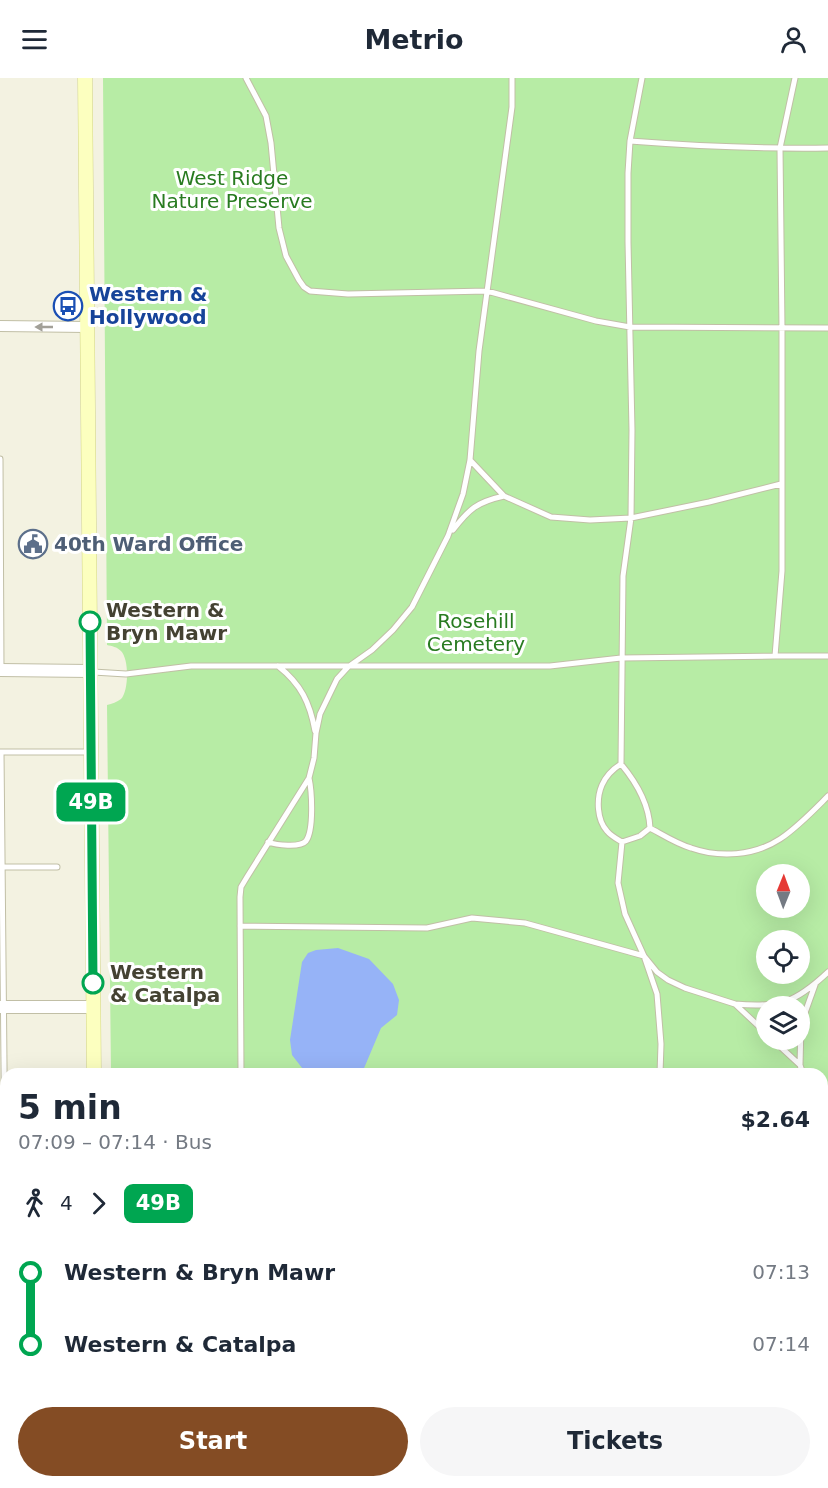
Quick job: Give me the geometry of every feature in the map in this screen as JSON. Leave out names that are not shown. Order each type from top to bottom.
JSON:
[{"type":"main road","points":[[85,78],[94,1068]]},
{"type":"street","points":[[0,326],[87,327]]},
{"type":"street","points":[[1,670],[90,671]]},
{"type":"street","points":[[1,1007],[93,1007]]},
{"type":"lane","points":[[246,78],[266,116],[271,142],[279,228],[286,256],[299,280],[310,291],[334,294],[487,291],[596,321],[630,327],[828,328]]},
{"type":"lane","points":[[241,1068],[241,887],[309,778],[320,714],[337,679],[393,630],[412,607],[448,536],[463,494],[470,460],[479,351],[512,107],[512,78]]},
{"type":"lane","points":[[642,78],[630,141],[628,242],[631,518],[623,576],[621,764],[633,780],[646,807],[650,828]]},
{"type":"lane","points":[[775,656],[782,571],[780,148],[795,78]]},
{"type":"lane","points":[[630,141],[715,146],[828,148]]},
{"type":"lane","points":[[0,459],[1,670]]},
{"type":"lane","points":[[470,460],[504,496],[551,517],[590,520],[631,518],[781,484]]},
{"type":"lane","points":[[448,536],[464,515],[474,507],[489,499],[504,496]]},
{"type":"lane","points":[[90,671],[126,674],[191,666],[549,666],[621,658],[828,656]]},
{"type":"lane","points":[[278,666],[302,690],[313,716],[316,733]]},
{"type":"lane","points":[[2,1068],[1,752],[91,752]]},
{"type":"lane","points":[[621,764],[602,784],[599,816],[607,832],[622,842]]},
{"type":"lane","points":[[268,842],[297,845],[308,839],[312,803],[309,778]]},
{"type":"lane","points":[[650,828],[690,848],[708,853],[742,853],[779,840],[828,796]]},
{"type":"lane","points":[[622,842],[640,836],[650,828]]},
{"type":"lane","points":[[622,842],[618,883],[625,914],[644,956],[657,994],[661,1044],[660,1068]]},
{"type":"lane","points":[[2,867],[57,867]]},
{"type":"lane","points":[[240,926],[427,928],[472,918],[525,922],[644,956],[657,972],[668,980],[735,1004],[784,1003],[815,985],[828,972]]},
{"type":"lane","points":[[801,1068],[801,1024],[815,985]]},
{"type":"lane","points":[[735,1004],[756,1024]]},
{"type":"lane","points":[[784,1050],[800,1065]]},
{"type":"green space","name":"Rosehill Cemetery","points":[[103,78],[828,78],[828,1068],[111,1068],[107,705],[121,699],[126,689],[127,675],[124,655],[121,651],[107,645]]},
{"type":"water","points":[[338,948],[369,959],[393,984],[399,1000],[397,1015],[381,1028],[364,1068],[302,1068],[292,1055],[290,1040],[302,962],[308,953]]},
{"type":"bus line","name":"49B","points":[[90,622],[93,983]]},
{"type":"place","name":"Western & Hollywood","points":[[68,306]]},
{"type":"place","name":"40th Ward Office","points":[[33,544]]},
{"type":"place","name":"Western & Bryn Mawr","points":[[90,622]]},
{"type":"place","name":"Western & Catalpa","points":[[93,983]]},
{"type":"park label","name":"West Ridge Nature Preserve","points":[[232,190]]}]
